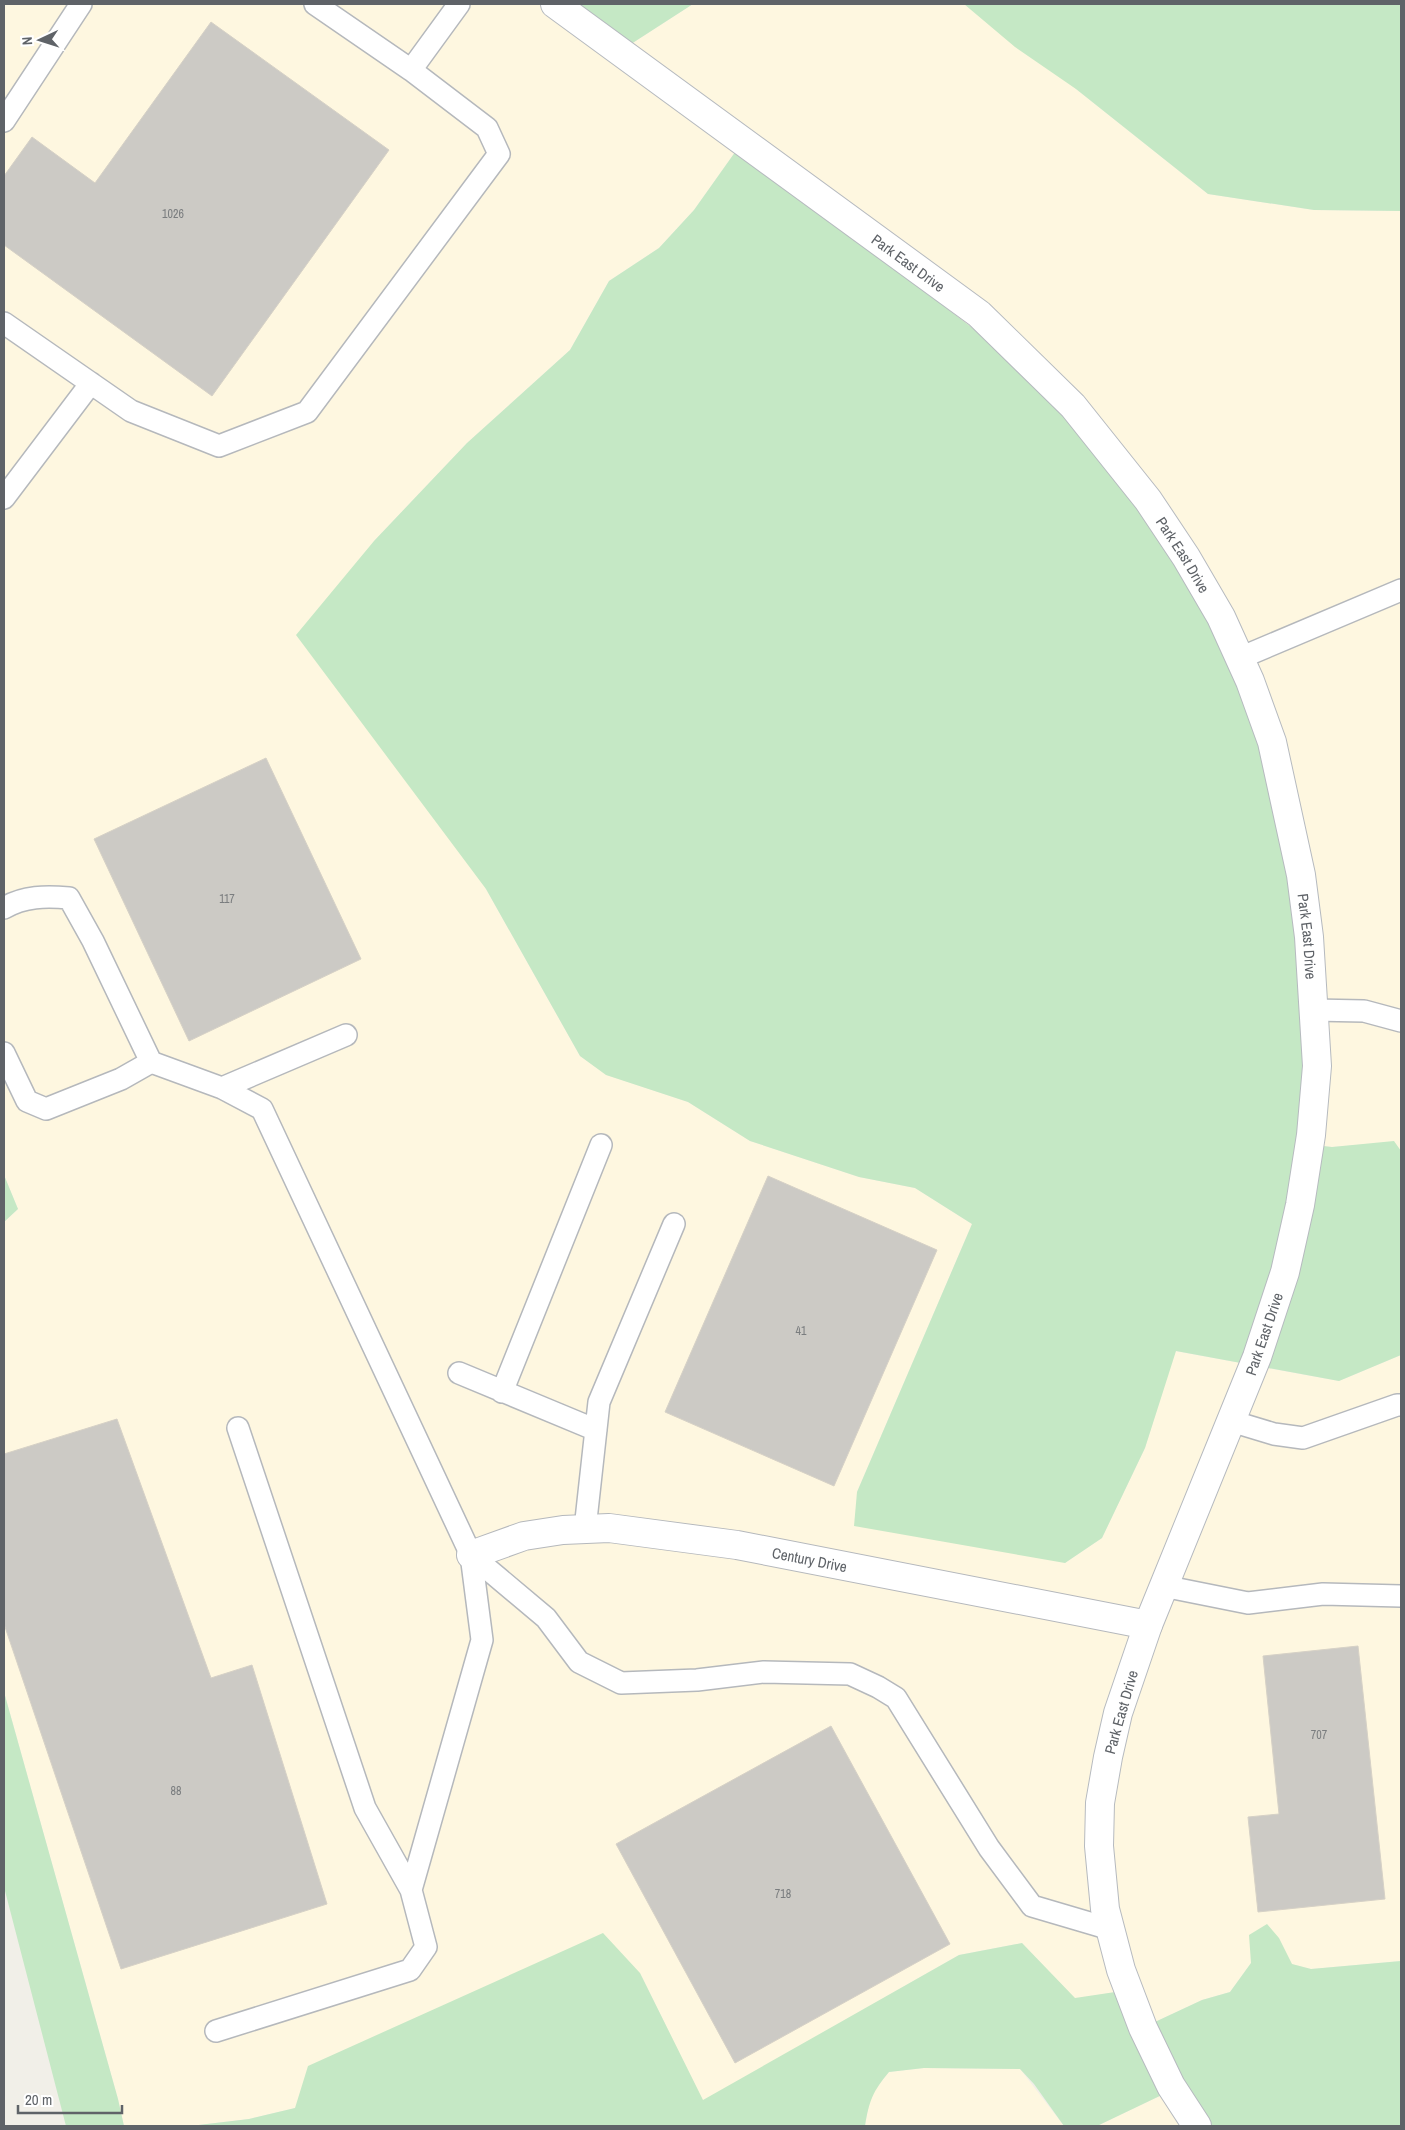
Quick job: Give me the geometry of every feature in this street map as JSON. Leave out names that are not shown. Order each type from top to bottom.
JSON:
[{"type":"street","name":"Park East Drive","points":[[555,4],[979,314],[1074,406],[1148,500],[1186,557],[1221,617],[1240,658],[1272,742],[1288,807],[1310,937],[1317,1066],[1300,1205],[1285,1272],[1257,1357],[1148,1625],[1118,1713],[1100,1803],[1099,1846],[1106,1909],[1121,1970],[1143,2028],[1171,2086],[1197,2126]]},
{"type":"street","name":"Century Drive","points":[[471,1556],[524,1536],[609,1528],[737,1545],[1148,1625]]},
{"type":"lane","points":[[4,121],[81,4]]},
{"type":"lane","points":[[4,323],[131,411],[219,446],[307,412],[499,154],[487,128],[411,70],[315,4]]},
{"type":"lane","points":[[411,70],[459,4]]},
{"type":"lane","points":[[4,498],[91,383]]},
{"type":"lane","points":[[1240,658],[1401,590]]},
{"type":"lane","points":[[4,908],[14,902],[45,896],[69,898],[93,940],[151,1062],[222,1088],[262,1109],[471,1556],[482,1640],[411,1890]]},
{"type":"lane","points":[[1313,1010],[1364,1011],[1401,1021]]},
{"type":"lane","points":[[222,1088],[346,1035]]},
{"type":"lane","points":[[4,1053],[27,1101],[46,1108],[121,1079],[151,1062]]},
{"type":"lane","points":[[502,1392],[601,1145]]},
{"type":"lane","points":[[585,1529],[599,1402],[674,1224]]},
{"type":"lane","points":[[459,1373],[596,1430]]},
{"type":"lane","points":[[1231,1421],[1274,1434],[1303,1438],[1401,1405]]},
{"type":"lane","points":[[216,2031],[410,1970],[426,1947],[411,1890],[366,1808],[238,1428]]},
{"type":"lane","points":[[471,1556],[546,1618],[579,1662],[621,1683],[697,1680],[764,1672],[850,1674],[878,1687],[896,1698],[989,1848],[1032,1906],[1110,1929]]},
{"type":"lane","points":[[1164,1586],[1248,1603],[1323,1594],[1401,1596]]},
{"type":"shaded area","points":[[4,4],[552,4],[614,55],[693,4],[965,4],[1208,194],[1314,210],[1401,211],[1401,1151],[1394,1142],[1332,1147],[1305,1144],[738,148],[694,210],[659,248],[609,281],[570,350],[467,443],[374,541],[486,889],[580,1056],[607,1075],[688,1102],[750,1141],[859,1177],[915,1188],[972,1224],[857,1492],[1065,1563],[1102,1538],[1145,1448],[1175,1351],[1339,1381],[1401,1355],[1401,1961],[1311,1969],[1291,1964],[1251,1963],[1230,1992],[1202,2000],[1157,2021],[1140,2022],[1122,1991],[1075,1999],[1022,1943],[959,1955],[703,2101],[640,1973],[295,2108],[249,2119],[190,2126],[124,2126],[4,1692],[4,1222],[18,1209],[4,1175]]},
{"type":"shaded area","points":[[924,2068],[1020,2069],[1064,2126],[865,2126],[869,2104],[875,2089],[889,2072]]},
{"type":"shaded area","points":[[1166,2093],[1194,2126],[1097,2126]]},
{"type":"green space","points":[[552,4],[693,4],[614,55]]},
{"type":"green space","points":[[964,4],[1401,4],[1401,211],[1314,210],[1208,194],[1076,89],[1015,47]]},
{"type":"green space","points":[[738,148],[1022,366],[1133,489],[1244,679],[1310,973],[1305,1144],[1332,1147],[1394,1141],[1401,1151],[1401,1355],[1339,1381],[1176,1351],[1145,1448],[1102,1538],[1065,1563],[854,1526],[857,1492],[972,1224],[915,1188],[859,1177],[750,1141],[688,1102],[606,1075],[580,1056],[486,889],[296,635],[374,541],[467,443],[570,350],[609,281],[659,248],[694,210]]},
{"type":"green space","points":[[4,1175],[18,1209],[4,1222]]},
{"type":"green space","points":[[4,1692],[124,2126],[66,2126],[4,1887]]},
{"type":"green space","points":[[1267,1924],[1279,1938],[1292,1964],[1311,1969],[1401,1961],[1401,2126],[1194,2126],[1166,2093],[1097,2126],[1064,2126],[1034,2084],[1020,2069],[924,2068],[889,2072],[872,2097],[865,2126],[190,2126],[249,2119],[295,2108],[308,2066],[603,1933],[640,1973],[703,2100],[959,1955],[1022,1943],[1075,1998],[1122,1991],[1140,2022],[1157,2021],[1202,2000],[1230,1992],[1251,1963],[1249,1935]]},
{"type":"building","points":[[211,22],[389,150],[212,396],[4,245],[4,176],[32,137],[95,183]]},
{"type":"building","points":[[266,758],[361,959],[189,1041],[94,839]]},
{"type":"building","points":[[768,1176],[937,1250],[834,1486],[665,1412]]},
{"type":"building","points":[[117,1419],[211,1678],[252,1665],[327,1904],[121,1969],[4,1624],[4,1454]]},
{"type":"building","points":[[1358,1646],[1385,1899],[1258,1912],[1248,1817],[1279,1814],[1263,1656]]},
{"type":"building","points":[[831,1726],[950,1944],[735,2063],[616,1844]]}]
